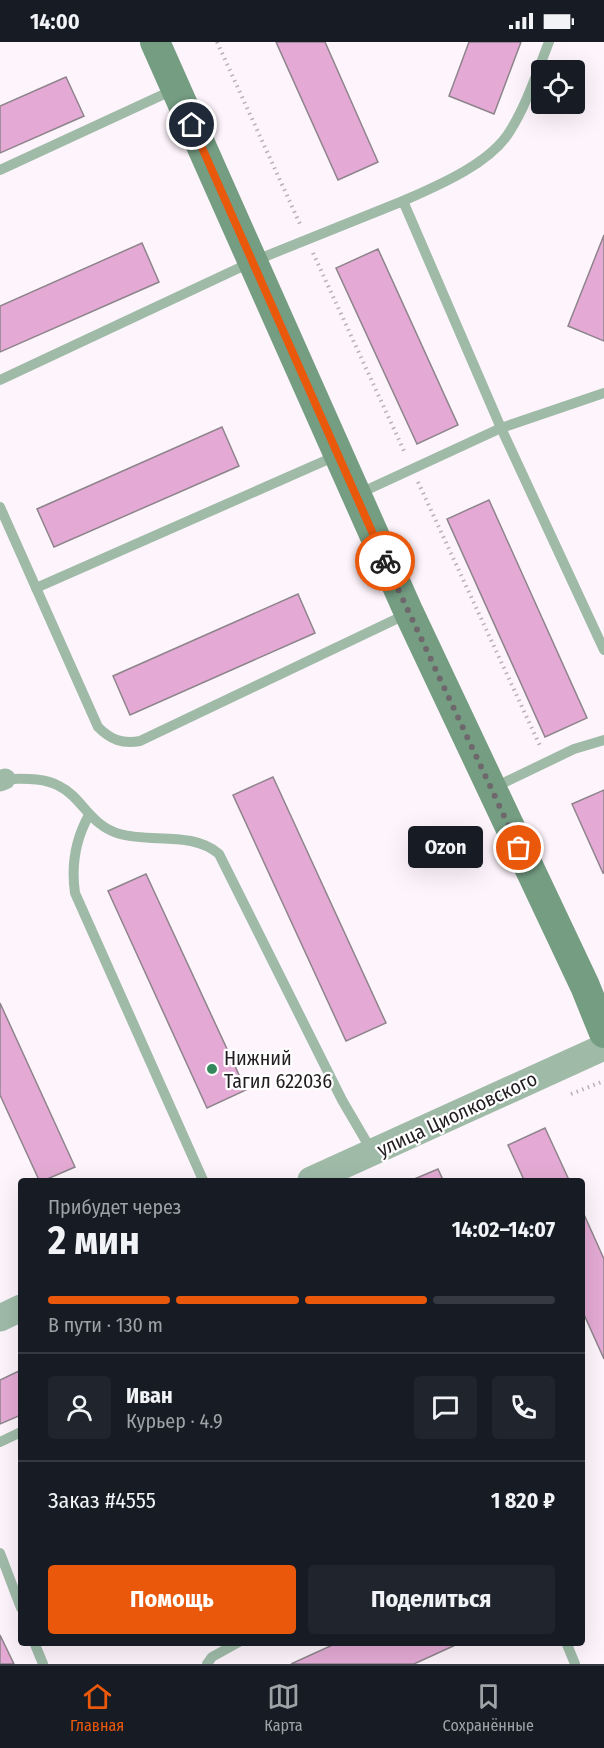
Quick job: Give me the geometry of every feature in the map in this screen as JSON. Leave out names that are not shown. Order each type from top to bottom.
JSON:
[{"type":"main road","points":[[155,42],[409,613],[490,789],[585,986],[604,1033]]},
{"type":"street","name":"улица Циолковского","points":[[316,1178],[604,1047]]},
{"type":"street","points":[[0,1318],[18,1309]]},
{"type":"lane","points":[[0,380],[254,261],[455,178],[484,157],[509,134],[525,104],[549,42]]},
{"type":"lane","points":[[0,170],[177,89]]},
{"type":"lane","points":[[403,201],[501,428],[604,650]]},
{"type":"lane","points":[[356,495],[501,428],[604,393]]},
{"type":"lane","points":[[36,588],[338,455]]},
{"type":"lane","points":[[0,507],[98,727],[108,736],[129,743],[140,741],[409,613]]},
{"type":"lane","points":[[490,789],[574,749],[604,740]]},
{"type":"lane","points":[[2,780],[36,779],[60,786],[101,826],[120,834],[210,846],[219,854],[342,1100],[373,1153]]},
{"type":"lane","points":[[89,815],[80,831],[75,851],[72,874],[75,893],[202,1178]]},
{"type":"lane","points":[[0,1442],[18,1433]]},
{"type":"lane","points":[[0,1553],[18,1600]]},
{"type":"lane","points":[[36,1646],[43,1664]]},
{"type":"lane","points":[[207,1664],[212,1657],[232,1646]]},
{"type":"lane","points":[[567,1646],[574,1664]]},
{"type":"path","points":[[217,42],[548,762]]},
{"type":"path","points":[[570,1094],[604,1081]]},
{"type":"building","points":[[276,42],[325,42],[378,162],[338,180]]},
{"type":"building","points":[[469,42],[521,42],[494,114],[449,96]]},
{"type":"building","points":[[66,77],[84,116],[0,153],[0,106]]},
{"type":"building","points":[[604,235],[604,341],[568,326]]},
{"type":"building","points":[[142,243],[159,282],[0,352],[0,306]]},
{"type":"building","points":[[378,249],[458,425],[417,444],[336,268]]},
{"type":"building","points":[[222,427],[239,466],[54,547],[37,509]]},
{"type":"building","points":[[489,500],[587,718],[545,737],[447,519]]},
{"type":"building","points":[[298,594],[315,633],[130,715],[113,676]]},
{"type":"building","points":[[273,777],[386,1023],[346,1041],[233,795]]},
{"type":"building","points":[[604,790],[604,873],[603,873],[572,804]]},
{"type":"building","points":[[146,874],[246,1090],[207,1108],[108,891]]},
{"type":"building","points":[[0,1003],[75,1167],[50,1178],[38,1178],[0,1095]]},
{"type":"building","points":[[545,1128],[568,1178],[523,1178],[508,1145]]},
{"type":"building","points":[[438,1169],[442,1178],[417,1178]]},
{"type":"building","points":[[585,1217],[604,1259],[604,1359],[585,1317]]},
{"type":"building","points":[[18,1371],[18,1416],[0,1424],[0,1380]]},
{"type":"building","points":[[0,1635],[14,1664],[0,1664]]},
{"type":"building","points":[[330,1646],[453,1646],[414,1664],[291,1664]]},
{"type":"way so far","points":[[385,561],[519,848]]},
{"type":"place","name":"Ozon","points":[[519,848]]},
{"type":"place","name":"Нижний Тагил 622036","points":[[212,1069]]},
{"type":"route","points":[[192,125],[385,561]]}]
